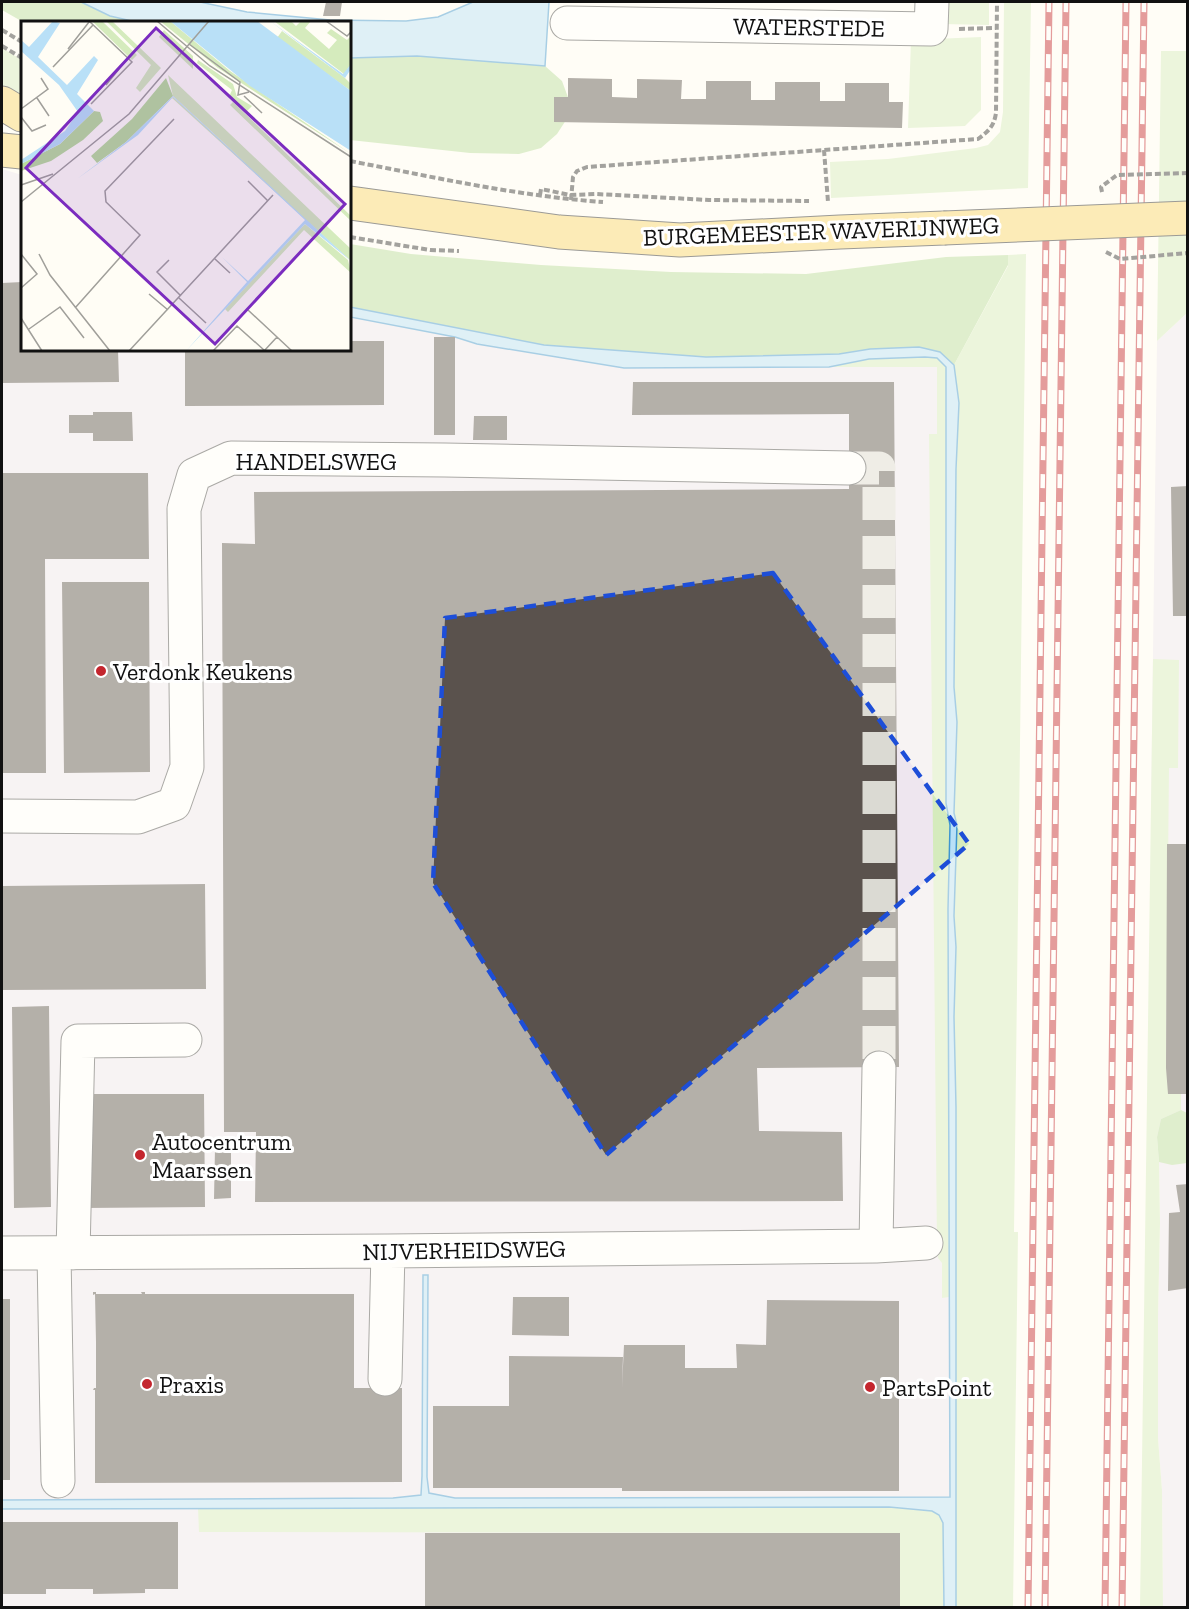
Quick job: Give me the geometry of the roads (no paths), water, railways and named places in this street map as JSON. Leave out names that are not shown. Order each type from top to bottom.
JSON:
[{"type":"main road","points":[[2,103],[21,114]]},
{"type":"main road","points":[[2,150],[21,152]]},
{"type":"main road","name":"BURGEMEESTER WAVERIJNWEG","points":[[351,203],[558,232],[680,240],[1188,218]]},
{"type":"street","name":"WATERSTEDE","points":[[659,24],[751,2]]},
{"type":"street","name":"WATERSTEDE","points":[[567,23],[931,29],[932,2]]},
{"type":"street","name":"HANDELSWEG","points":[[2,816],[138,817],[174,804],[187,767],[184,509],[194,475],[231,458],[849,468]]},
{"type":"street","points":[[58,1481],[64,1253],[78,1041],[185,1040]]},
{"type":"street","points":[[876,1246],[879,1068]]},
{"type":"street","name":"NIJVERHEIDSWEG","points":[[2,1253],[926,1244]]},
{"type":"street","points":[[385,1379],[388,1251]]},
{"type":"water","points":[[81,2],[200,2],[247,12],[330,20],[406,21],[438,17],[473,2],[549,2],[545,66],[417,56],[351,58],[351,21],[132,21],[110,16]]},
{"type":"water","points":[[351,307],[544,345],[706,357],[839,354],[870,349],[919,347],[940,352],[954,365],[959,403],[956,469],[954,687],[957,722],[954,813],[957,825],[954,916],[956,947],[954,1017],[956,1607],[944,1607],[943,1523],[939,1515],[932,1511],[889,1507],[2,1509],[2,1500],[393,1498],[421,1495],[423,1275],[428,1275],[427,1477],[429,1493],[455,1498],[950,1497],[948,909],[950,825],[946,803],[946,367],[937,358],[925,357],[869,359],[829,367],[624,368],[477,344],[455,337],[351,317]]},
{"type":"tunnel","points":[[849,468],[879,468],[879,1068]]},
{"type":"railway","points":[[1028,1608],[1049,2]]},
{"type":"railway","points":[[1045,1608],[1066,2]]},
{"type":"railway","points":[[1105,1608],[1126,2]]},
{"type":"railway","points":[[1122,1608],[1144,2]]},
{"type":"place","name":"Verdonk Keukens","points":[[101,671]]},
{"type":"place","name":"Autocentrum Maarssen","points":[[140,1155]]},
{"type":"place","name":"Praxis","points":[[147,1384]]},
{"type":"place","name":"PartsPoint","points":[[870,1387]]}]
